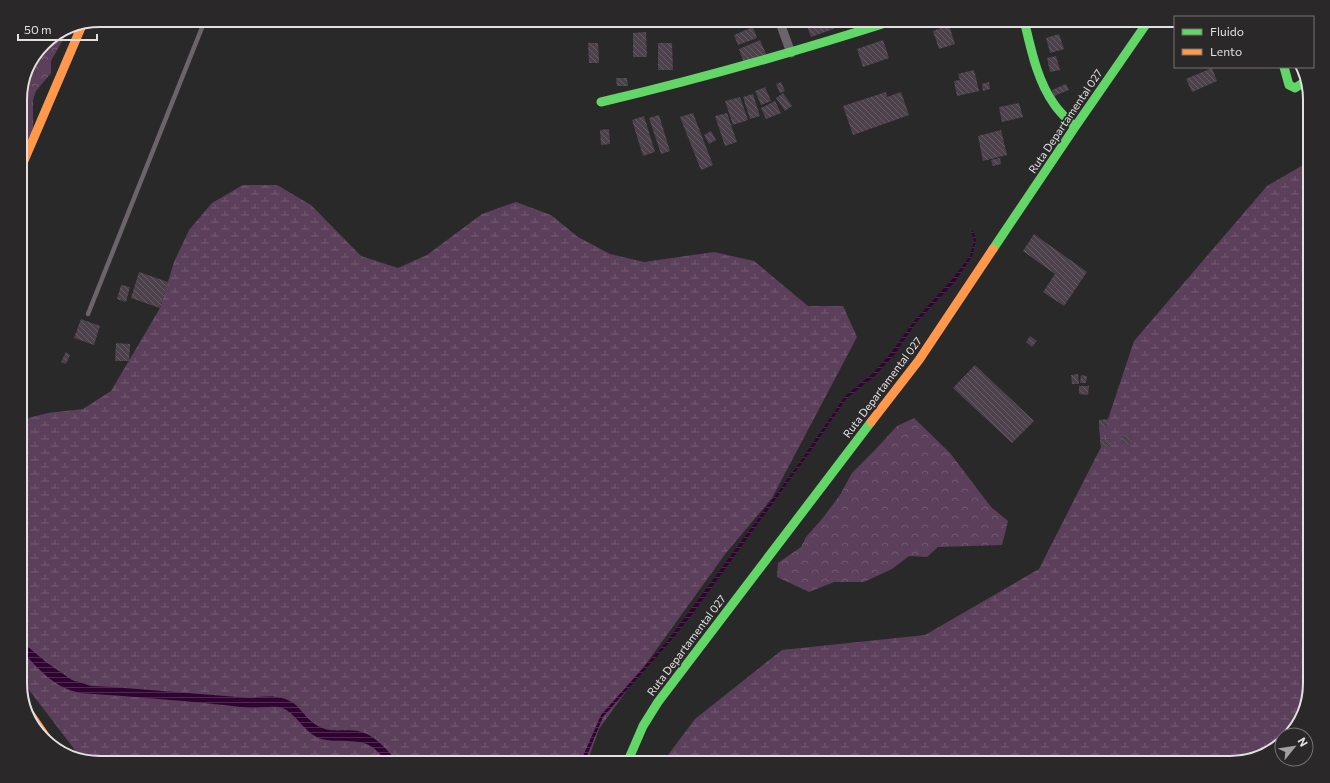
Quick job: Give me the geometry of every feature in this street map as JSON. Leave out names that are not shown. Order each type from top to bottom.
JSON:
[{"type":"main road","points":[[601,102],[681,84],[790,53],[873,27]]},
{"type":"main road","points":[[1026,27],[1044,87],[1054,105],[1075,127]]},
{"type":"main road","name":"Ruta Departamental 027","points":[[630,756],[644,726],[658,702],[919,360],[1075,127],[1144,27]]},
{"type":"main road","points":[[27,154],[80,30]]},
{"type":"main road","points":[[1284,68],[1289,85],[1295,88],[1302,84]]},
{"type":"street","points":[[781,27],[790,53]]},
{"type":"lane","points":[[88,314],[202,27]]},
{"type":"green space","points":[[65,36],[51,61],[51,73],[36,91],[33,100],[33,128],[30,137],[27,140],[27,95],[29,81],[39,59],[48,48]]},
{"type":"green space","points":[[1303,165],[1303,683],[1301,702],[1293,720],[1288,727],[1274,727],[1274,741],[1267,746],[1249,754],[1230,756],[667,756],[695,719],[782,650],[925,635],[1039,569],[1101,447],[1099,427],[1108,419],[1134,341],[1267,186]]},
{"type":"green space","points":[[243,185],[277,185],[311,205],[361,256],[398,268],[427,255],[482,214],[516,202],[551,215],[578,237],[610,254],[644,262],[714,252],[754,261],[808,306],[843,306],[857,337],[772,498],[726,553],[599,729],[589,756],[100,756],[81,754],[76,752],[27,687],[27,418],[48,413],[83,409],[111,391],[160,308],[174,262],[189,230],[212,203]]},
{"type":"green space","points":[[914,418],[950,453],[991,507],[1008,521],[1002,545],[938,547],[927,557],[909,556],[892,569],[864,582],[834,582],[809,592],[777,577],[778,563],[801,547],[806,537],[840,495],[852,473],[897,426]]},
{"type":"shaded area","points":[[973,230],[976,240],[972,257],[954,283],[916,323],[895,354],[875,376],[846,399],[810,452],[691,616],[603,717],[587,756],[583,756],[601,715],[668,640],[797,466],[845,396],[873,373],[890,354],[914,321],[952,279],[970,256],[974,241],[971,232]]},
{"type":"shaded area","points":[[27,646],[46,662],[72,680],[91,686],[250,698],[275,697],[286,699],[297,706],[316,725],[325,729],[350,730],[364,733],[376,739],[392,756],[382,756],[372,746],[358,742],[329,740],[316,737],[287,710],[282,708],[249,708],[186,701],[80,693],[54,682],[27,657]]},
{"type":"building","points":[[753,27],[757,38],[738,45],[734,35]]},
{"type":"building","points":[[807,27],[836,27],[836,28],[811,37]]},
{"type":"building","points":[[944,27],[950,27],[955,44],[939,49],[933,31]]},
{"type":"building","points":[[646,32],[647,57],[633,57],[633,33]]},
{"type":"building","points":[[1059,34],[1064,49],[1050,53],[1046,38]]},
{"type":"building","points":[[760,40],[766,54],[744,63],[739,49]]},
{"type":"building","points":[[883,40],[889,58],[863,67],[857,49]]},
{"type":"building","points":[[588,43],[598,43],[599,63],[589,63]]},
{"type":"building","points":[[658,43],[672,43],[673,70],[658,70]]},
{"type":"building","points":[[1056,56],[1060,70],[1050,72],[1047,58]]},
{"type":"building","points":[[1212,68],[1217,81],[1192,92],[1186,79]]},
{"type":"building","points":[[974,70],[979,91],[957,96],[954,81],[960,80],[958,74]]},
{"type":"building","points":[[616,78],[627,78],[628,86],[617,86]]},
{"type":"building","points":[[781,82],[785,91],[780,93],[776,84]]},
{"type":"building","points":[[989,82],[990,89],[983,91],[982,84]]},
{"type":"building","points":[[1066,84],[1069,90],[1054,96],[1052,90]]},
{"type":"building","points":[[765,87],[771,101],[761,105],[755,91]]},
{"type":"building","points":[[886,92],[887,97],[901,92],[909,115],[853,135],[843,106]]},
{"type":"building","points":[[783,93],[792,106],[785,111],[776,98]]},
{"type":"building","points":[[753,94],[760,116],[750,119],[743,97]]},
{"type":"building","points":[[740,97],[748,120],[733,125],[725,101]]},
{"type":"building","points":[[775,101],[781,113],[766,119],[761,108]]},
{"type":"building","points":[[1019,103],[1023,117],[1002,122],[999,107]]},
{"type":"building","points":[[693,113],[713,165],[701,170],[680,117]]},
{"type":"building","points":[[727,113],[737,142],[725,146],[715,116]]},
{"type":"building","points":[[659,115],[670,151],[661,154],[649,118]]},
{"type":"building","points":[[644,116],[655,152],[643,156],[632,120]]},
{"type":"building","points":[[609,129],[610,144],[601,145],[600,130]]},
{"type":"building","points":[[1001,130],[1007,155],[983,161],[978,136]]},
{"type":"building","points":[[711,131],[716,140],[709,144],[704,135]]},
{"type":"building","points":[[1000,158],[1001,164],[993,166],[991,160]]},
{"type":"building","points":[[1034,234],[1087,272],[1064,306],[1043,292],[1055,274],[1023,251]]},
{"type":"building","points":[[139,272],[168,282],[160,308],[131,298]]},
{"type":"building","points":[[121,285],[130,287],[126,302],[117,299]]},
{"type":"building","points":[[81,319],[100,326],[94,345],[74,338]]},
{"type":"building","points":[[1030,336],[1037,341],[1032,347],[1026,342]]},
{"type":"building","points":[[116,343],[130,344],[129,361],[115,361]]},
{"type":"building","points":[[66,352],[70,355],[66,364],[61,362]]},
{"type":"building","points":[[975,365],[1034,421],[1012,443],[953,388]]},
{"type":"building","points":[[1078,374],[1079,384],[1072,384],[1071,375]]},
{"type":"building","points":[[1081,375],[1087,376],[1086,383],[1080,383]]},
{"type":"building","points":[[1079,386],[1089,386],[1088,395],[1079,394]]},
{"type":"building","points":[[1108,419],[1108,427],[1099,427],[1099,420]]},
{"type":"building","points":[[1122,436],[1132,437],[1132,444],[1122,443]]},
{"type":"building","points":[[1100,439],[1110,439],[1111,446],[1101,447]]},
{"type":"traffic: fast","points":[[601,102],[749,64],[873,27]]},
{"type":"traffic: fast","points":[[1026,27],[1035,64],[1043,85],[1056,107],[1075,127]]},
{"type":"traffic: fast","points":[[993,249],[1144,27]]},
{"type":"traffic: fast","points":[[1284,68],[1289,85],[1295,88],[1301,84]]},
{"type":"traffic: fast","points":[[630,756],[643,726],[658,702],[871,422]]},
{"type":"traffic: slow","points":[[27,154],[80,30]]},
{"type":"traffic: slow","points":[[871,422],[919,360],[993,249]]}]
